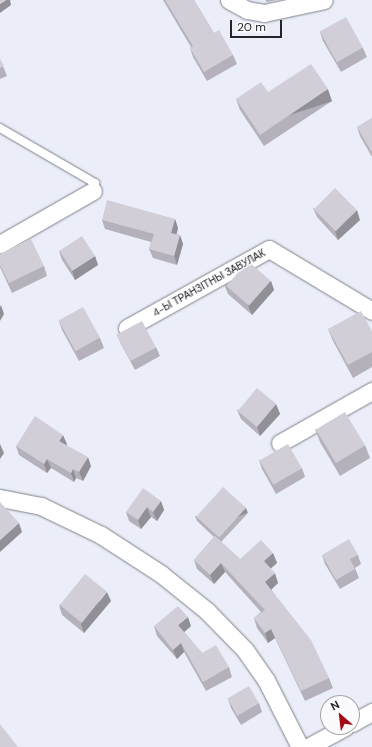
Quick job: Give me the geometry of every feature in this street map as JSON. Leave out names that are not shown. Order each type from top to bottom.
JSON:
[{"type":"street","points":[[229,0],[247,10],[264,13],[324,0]]},
{"type":"street","points":[[0,244],[93,190]]},
{"type":"street","name":"4-Ы ТРАНЗІТНЫ ЗАВУЛАК","points":[[127,328],[269,249],[372,311]]},
{"type":"street","points":[[280,443],[372,391]]},
{"type":"street","points":[[0,498],[41,506],[101,535],[161,574],[207,611],[245,650],[266,680],[300,747]]},
{"type":"street","points":[[360,719],[372,712]]},
{"type":"street","points":[[308,747],[330,735]]},
{"type":"lane","points":[[0,128],[95,183],[93,190]]},
{"type":"building","points":[[0,0],[6,0],[0,4]]},
{"type":"building","points":[[165,0],[194,0],[214,33],[219,30],[233,55],[204,72],[190,48],[193,46]]},
{"type":"building","points":[[346,17],[363,48],[337,62],[320,32]]},
{"type":"building","points":[[0,59],[4,66],[0,68]]},
{"type":"building","points":[[311,64],[328,89],[260,135],[236,99],[261,82],[268,92]]},
{"type":"building","points":[[372,118],[372,153],[357,127]]},
{"type":"building","points":[[335,188],[357,210],[336,231],[314,209]]},
{"type":"building","points":[[107,200],[175,219],[171,233],[180,235],[174,256],[149,249],[154,234],[102,220]]},
{"type":"building","points":[[82,236],[95,256],[72,271],[59,251]]},
{"type":"building","points":[[31,239],[44,266],[9,283],[0,265],[0,254]]},
{"type":"building","points":[[248,261],[271,281],[249,306],[226,286]]},
{"type":"building","points":[[83,307],[100,338],[75,351],[59,321]]},
{"type":"building","points":[[361,311],[372,331],[372,352],[348,365],[328,329]]},
{"type":"building","points":[[142,321],[156,347],[130,361],[116,335]]},
{"type":"building","points":[[257,388],[276,404],[257,427],[238,411]]},
{"type":"building","points":[[345,412],[365,445],[336,463],[316,430]]},
{"type":"building","points":[[35,416],[63,435],[59,441],[88,457],[79,472],[73,469],[71,473],[47,459],[44,464],[16,446]]},
{"type":"building","points":[[288,444],[302,468],[273,485],[259,460]]},
{"type":"building","points":[[223,487],[246,508],[219,537],[196,517]]},
{"type":"building","points":[[143,488],[161,501],[153,512],[147,507],[138,520],[126,512]]},
{"type":"building","points":[[0,502],[19,523],[0,540]]},
{"type":"building","points":[[215,536],[240,559],[261,540],[273,553],[264,561],[275,573],[265,582],[311,640],[329,678],[301,691],[271,629],[265,633],[254,618],[265,610],[221,563],[210,575],[194,560]]},
{"type":"building","points":[[349,539],[358,555],[350,559],[355,569],[336,580],[322,555]]},
{"type":"building","points":[[85,574],[107,592],[82,623],[60,605]]},
{"type":"building","points":[[178,606],[188,617],[178,625],[202,653],[216,645],[229,667],[203,682],[181,643],[173,650],[154,626]]},
{"type":"building","points":[[249,686],[259,703],[237,716],[227,698]]},
{"type":"building","points":[[0,724],[18,747],[0,747]]}]
